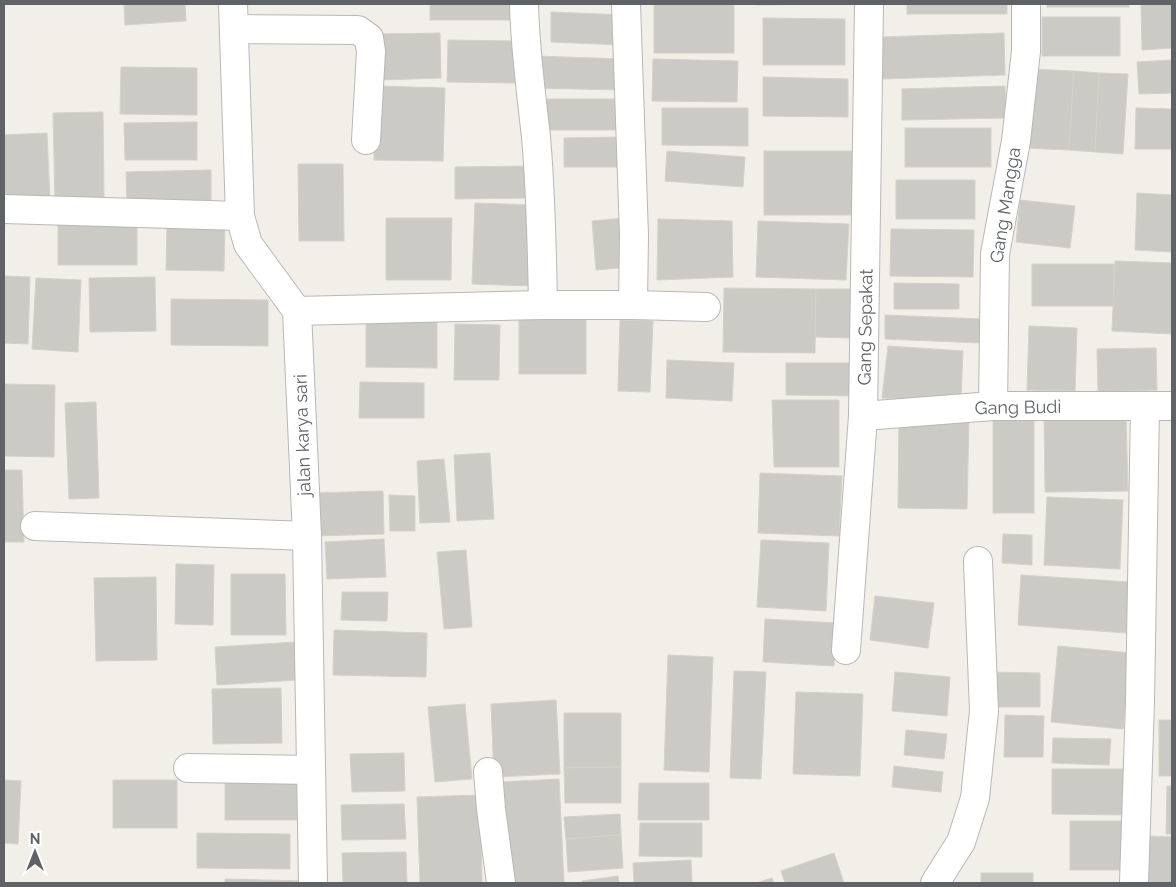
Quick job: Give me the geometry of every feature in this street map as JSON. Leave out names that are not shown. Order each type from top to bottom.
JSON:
[{"type":"street","points":[[524,4],[525,53],[536,137],[541,209],[543,305]]},
{"type":"street","points":[[626,4],[634,234],[633,305]]},
{"type":"street","name":"Gang Sepakat","points":[[846,650],[864,416],[869,4]]},
{"type":"street","name":"Gang Mangga","points":[[993,406],[995,254],[1016,142],[1026,51],[1026,4]]},
{"type":"street","points":[[366,140],[371,51],[369,38],[358,30],[233,16],[240,216],[248,244],[297,311],[543,305],[706,307]]},
{"type":"street","points":[[4,209],[240,216]]},
{"type":"street","name":"jalan karya sari","points":[[297,311],[307,536],[313,883]]},
{"type":"street","name":"Gang Budi","points":[[864,416],[993,406],[1172,406]]},
{"type":"street","points":[[1134,883],[1141,691],[1145,407]]},
{"type":"street","points":[[34,526],[307,536]]},
{"type":"street","points":[[934,883],[961,842],[975,798],[984,711],[978,561]]},
{"type":"street","points":[[188,768],[311,770]]},
{"type":"street","points":[[488,772],[501,883]]},
{"type":"building","points":[[124,4],[185,4],[186,21],[125,25]]},
{"type":"building","points":[[430,4],[512,4],[512,20],[430,20]]},
{"type":"building","points":[[654,4],[734,4],[734,53],[654,53]]},
{"type":"building","points":[[756,4],[836,4],[756,5]]},
{"type":"building","points":[[907,4],[1007,4],[1007,14],[907,14]]},
{"type":"building","points":[[1047,4],[1129,4],[1129,7],[1047,7]]},
{"type":"building","points":[[1141,4],[1172,4],[1172,48],[1142,50]]},
{"type":"building","points":[[551,12],[624,15],[623,45],[551,42]]},
{"type":"building","points":[[1042,17],[1120,17],[1120,56],[1042,56]]},
{"type":"building","points":[[763,18],[845,19],[845,65],[763,65]]},
{"type":"building","points":[[440,33],[441,78],[380,80],[379,34]]},
{"type":"building","points":[[1004,33],[1005,75],[882,79],[881,37]]},
{"type":"building","points":[[448,40],[516,41],[516,83],[447,82]]},
{"type":"building","points":[[535,56],[624,59],[622,90],[534,88]]},
{"type":"building","points":[[653,59],[738,61],[737,102],[652,101]]},
{"type":"building","points":[[1172,60],[1172,93],[1139,94],[1137,62]]},
{"type":"building","points":[[121,67],[197,68],[197,115],[120,114]]},
{"type":"building","points":[[1031,69],[1074,71],[1069,150],[1026,148]]},
{"type":"building","points":[[1074,71],[1099,73],[1095,152],[1069,150]]},
{"type":"building","points":[[1099,73],[1128,74],[1123,154],[1095,152]]},
{"type":"building","points":[[763,77],[848,79],[848,117],[763,116]]},
{"type":"building","points":[[376,86],[445,88],[443,161],[374,160]]},
{"type":"building","points":[[1005,86],[1006,118],[902,120],[902,89]]},
{"type":"building","points":[[543,99],[621,99],[621,130],[543,130]]},
{"type":"building","points":[[662,108],[748,108],[748,146],[662,145]]},
{"type":"building","points":[[1136,108],[1172,109],[1172,149],[1135,149]]},
{"type":"building","points":[[103,112],[104,199],[55,201],[53,113]]},
{"type":"building","points":[[197,122],[197,160],[125,160],[124,123]]},
{"type":"building","points":[[905,128],[991,128],[991,167],[905,167]]},
{"type":"building","points":[[47,133],[50,200],[4,202],[4,135]]},
{"type":"building","points":[[619,137],[619,167],[564,167],[564,138]]},
{"type":"building","points":[[667,151],[745,157],[743,187],[665,181]]},
{"type":"building","points":[[764,151],[855,151],[855,215],[764,215]]},
{"type":"building","points":[[298,164],[343,164],[344,241],[299,241]]},
{"type":"building","points":[[530,166],[531,198],[455,199],[455,167]]},
{"type":"building","points":[[211,170],[211,206],[127,206],[126,172]]},
{"type":"building","points":[[896,180],[975,180],[975,219],[896,219]]},
{"type":"building","points":[[1137,193],[1172,195],[1172,252],[1135,250]]},
{"type":"building","points":[[1020,200],[1075,206],[1070,248],[1016,242]]},
{"type":"building","points":[[475,203],[534,205],[531,286],[472,284]]},
{"type":"building","points":[[386,218],[452,218],[451,280],[386,280]]},
{"type":"building","points":[[625,218],[629,267],[596,270],[592,221]]},
{"type":"building","points":[[658,219],[732,221],[733,277],[657,280]]},
{"type":"building","points":[[758,221],[849,224],[846,280],[756,277]]},
{"type":"building","points":[[58,223],[137,223],[137,265],[58,265]]},
{"type":"building","points":[[167,223],[225,224],[224,271],[166,270]]},
{"type":"building","points":[[891,229],[974,230],[973,277],[890,276]]},
{"type":"building","points":[[1115,261],[1172,263],[1172,334],[1112,331]]},
{"type":"building","points":[[1032,264],[1114,264],[1113,306],[1032,306]]},
{"type":"building","points":[[4,276],[30,277],[28,344],[4,343]]},
{"type":"building","points":[[155,277],[156,331],[90,332],[89,278]]},
{"type":"building","points":[[36,278],[81,280],[78,352],[32,349]]},
{"type":"building","points":[[894,283],[959,284],[959,309],[894,309]]},
{"type":"building","points":[[724,288],[816,289],[815,353],[723,352]]},
{"type":"building","points":[[816,289],[853,289],[853,338],[815,337]]},
{"type":"building","points":[[171,299],[268,300],[268,346],[171,345]]},
{"type":"building","points":[[519,311],[586,311],[586,374],[519,374]]},
{"type":"building","points":[[366,312],[437,313],[437,368],[366,367]]},
{"type":"building","points":[[885,315],[982,319],[981,343],[885,339]]},
{"type":"building","points":[[620,320],[653,321],[650,392],[618,391]]},
{"type":"building","points":[[455,324],[500,325],[499,380],[454,380]]},
{"type":"building","points":[[1029,326],[1077,328],[1075,391],[1027,390]]},
{"type":"building","points":[[888,346],[963,351],[961,400],[882,398]]},
{"type":"building","points":[[1156,348],[1157,390],[1098,392],[1097,349]]},
{"type":"building","points":[[667,360],[734,363],[732,401],[666,398]]},
{"type":"building","points":[[786,363],[859,363],[859,396],[786,395]]},
{"type":"building","points":[[360,382],[424,383],[424,418],[359,418]]},
{"type":"building","points":[[4,384],[55,385],[54,457],[4,456]]},
{"type":"building","points":[[772,400],[839,400],[839,467],[774,467]]},
{"type":"building","points":[[96,402],[99,498],[69,499],[65,403]]},
{"type":"building","points":[[993,412],[1034,412],[1034,513],[993,513]]},
{"type":"building","points":[[1126,415],[1128,491],[1045,492],[1044,416]]},
{"type":"building","points":[[899,416],[969,418],[967,509],[898,508]]},
{"type":"building","points":[[490,453],[494,519],[457,521],[454,455]]},
{"type":"building","points":[[444,459],[450,522],[420,523],[417,461]]},
{"type":"building","points":[[4,470],[22,470],[24,542],[4,542]]},
{"type":"building","points":[[760,473],[842,476],[839,536],[758,533]]},
{"type":"building","points":[[383,491],[384,534],[313,536],[313,493]]},
{"type":"building","points":[[389,495],[415,496],[415,531],[390,531]]},
{"type":"building","points":[[1047,497],[1123,500],[1120,569],[1044,565]]},
{"type":"building","points":[[1003,534],[1032,535],[1032,565],[1002,563]]},
{"type":"building","points":[[384,539],[386,577],[327,579],[325,542]]},
{"type":"building","points":[[761,540],[829,543],[826,611],[757,607]]},
{"type":"building","points":[[466,550],[472,627],[444,629],[437,552]]},
{"type":"building","points":[[176,564],[214,565],[213,625],[175,624]]},
{"type":"building","points":[[231,574],[285,574],[286,635],[231,635]]},
{"type":"building","points":[[1021,575],[1129,582],[1126,633],[1018,625]]},
{"type":"building","points":[[156,577],[157,660],[96,661],[94,578]]},
{"type":"building","points":[[342,592],[388,592],[387,621],[341,620]]},
{"type":"building","points":[[875,596],[934,603],[928,648],[870,640]]},
{"type":"building","points":[[765,619],[836,623],[834,666],[763,662]]},
{"type":"building","points":[[334,630],[427,633],[426,677],[333,675]]},
{"type":"building","points":[[296,642],[298,680],[217,685],[215,647]]},
{"type":"building","points":[[1058,646],[1131,653],[1123,729],[1051,722]]},
{"type":"building","points":[[668,655],[713,657],[709,772],[664,770]]},
{"type":"building","points":[[734,671],[766,672],[761,779],[730,778]]},
{"type":"building","points":[[895,672],[950,677],[947,716],[892,711]]},
{"type":"building","points":[[991,672],[1040,673],[1040,707],[991,707]]},
{"type":"building","points":[[281,688],[282,743],[213,744],[212,689]]},
{"type":"building","points":[[796,692],[863,694],[860,776],[793,774]]},
{"type":"building","points":[[556,700],[560,774],[494,777],[491,704]]},
{"type":"building","points":[[465,704],[472,779],[435,782],[428,707]]},
{"type":"building","points":[[564,713],[621,713],[621,767],[564,768]]},
{"type":"building","points":[[1005,715],[1044,716],[1043,757],[1004,757]]},
{"type":"building","points":[[1159,720],[1172,720],[1172,776],[1159,776]]},
{"type":"building","points":[[906,730],[947,734],[944,759],[904,755]]},
{"type":"building","points":[[1053,738],[1111,739],[1109,765],[1052,763]]},
{"type":"building","points":[[404,753],[405,791],[352,792],[350,754]]},
{"type":"building","points":[[894,766],[943,772],[941,792],[892,787]]},
{"type":"building","points":[[621,767],[621,803],[565,803],[564,768]]},
{"type":"building","points":[[1052,769],[1127,769],[1126,815],[1052,814]]},
{"type":"building","points":[[559,779],[564,882],[505,883],[500,782]]},
{"type":"building","points":[[4,780],[21,781],[18,844],[4,843]]},
{"type":"building","points":[[113,780],[177,780],[177,828],[113,828]]},
{"type":"building","points":[[225,781],[297,781],[297,820],[225,820]]},
{"type":"building","points":[[639,783],[709,783],[709,820],[638,820]]},
{"type":"building","points":[[1167,786],[1172,786],[1172,834],[1166,834]]},
{"type":"building","points":[[480,795],[482,883],[420,883],[417,797]]},
{"type":"building","points":[[404,804],[406,839],[342,840],[341,805]]},
{"type":"building","points":[[620,814],[621,835],[566,839],[564,817]]},
{"type":"building","points":[[1070,821],[1130,821],[1130,870],[1070,870]]},
{"type":"building","points":[[640,823],[702,823],[702,857],[639,856]]},
{"type":"building","points":[[197,833],[290,834],[290,869],[197,868]]},
{"type":"building","points":[[621,835],[623,868],[568,872],[566,839]]},
{"type":"building","points":[[1147,836],[1172,837],[1172,883],[1145,883]]},
{"type":"building","points":[[406,852],[407,883],[343,883],[342,853]]},
{"type":"building","points":[[834,853],[844,883],[785,883],[781,871]]},
{"type":"building","points":[[691,860],[692,883],[634,883],[633,863]]},
{"type":"building","points":[[981,873],[1033,873],[1033,883],[981,883]]},
{"type":"building","points":[[618,876],[619,883],[582,883],[582,881]]},
{"type":"building","points":[[772,878],[774,883],[756,883]]},
{"type":"building","points":[[225,879],[305,881],[305,883],[225,883]]}]
